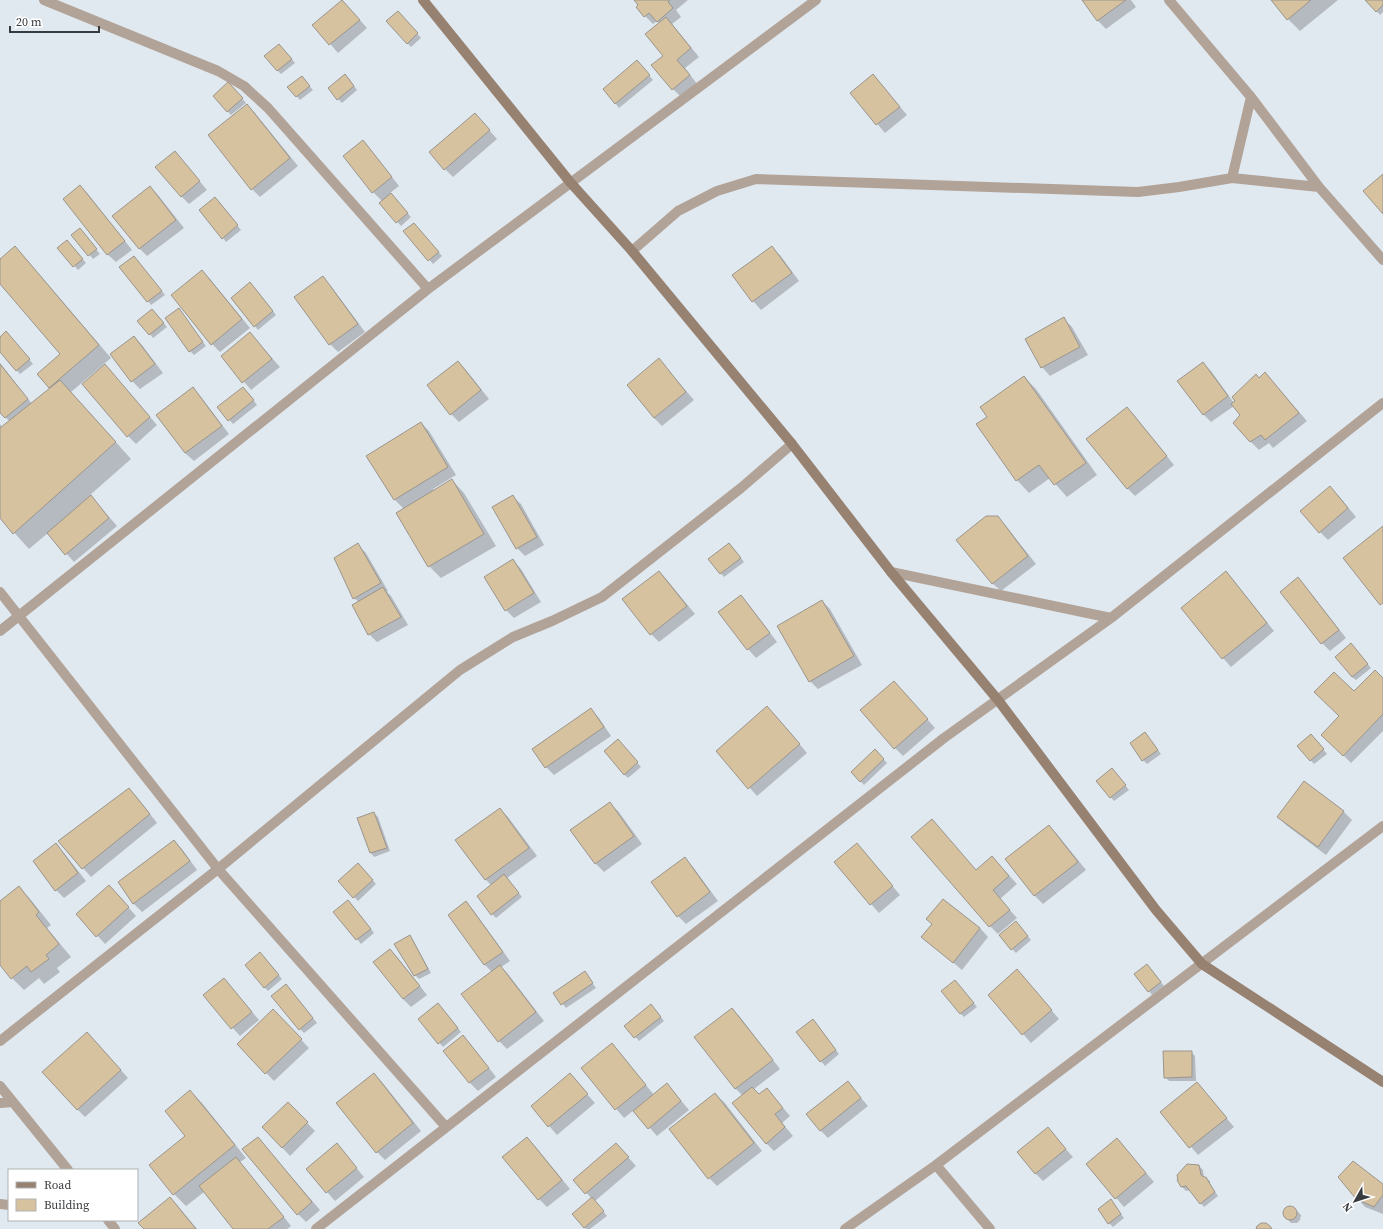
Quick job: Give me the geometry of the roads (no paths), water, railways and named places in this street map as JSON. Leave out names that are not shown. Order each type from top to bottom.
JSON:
[{"type":"main road","points":[[423,0],[570,182],[632,251],[792,444],[891,572],[998,700],[1156,910],[1202,964],[1383,1082]]},
{"type":"street","points":[[44,0],[218,71],[244,86],[268,108],[428,289]]},
{"type":"street","points":[[0,631],[428,289],[816,0]]},
{"type":"street","points":[[1169,0],[1251,97],[1319,187],[1383,260]]},
{"type":"street","points":[[1232,178],[1251,97]]},
{"type":"street","points":[[632,251],[678,211],[717,191],[756,179],[1138,192],[1232,178],[1319,187]]},
{"type":"street","points":[[316,1229],[944,738],[1111,618],[1383,402]]},
{"type":"street","points":[[0,1041],[218,869],[460,670],[513,637],[602,597],[741,488],[792,444]]},
{"type":"street","points":[[891,572],[1111,618]]},
{"type":"street","points":[[0,592],[218,869],[446,1127]]},
{"type":"street","points":[[845,1229],[936,1165],[1383,826]]},
{"type":"street","points":[[0,1086],[67,1169]]},
{"type":"street","points":[[0,1103],[13,1102]]},
{"type":"street","points":[[936,1165],[990,1229]]},
{"type":"street","points":[[109,1221],[115,1229]]}]
